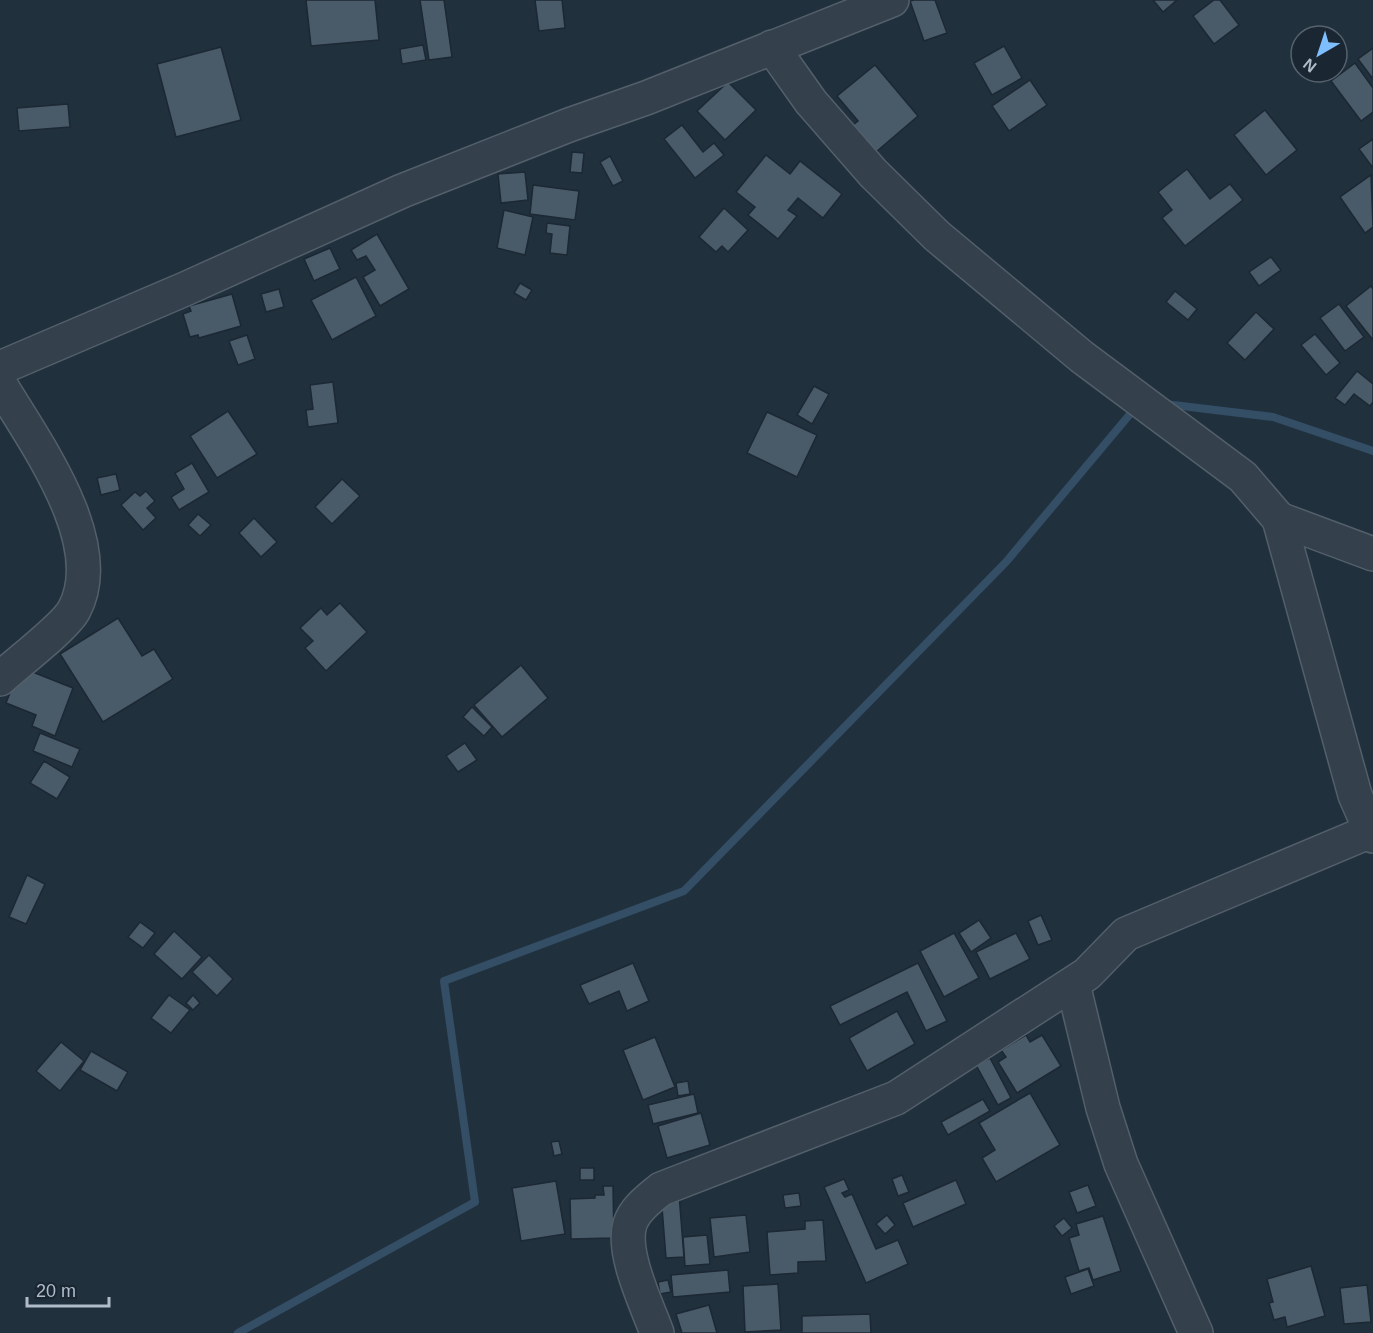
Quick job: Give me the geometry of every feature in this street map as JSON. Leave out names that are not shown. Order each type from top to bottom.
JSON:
[{"type":"street","points":[[0,368],[185,289],[402,191],[892,0]]},
{"type":"street","points":[[657,1333],[633,1265],[628,1239],[631,1224],[641,1206],[661,1189],[896,1098],[1087,974],[1126,934],[1372,832],[1354,795],[1279,519],[1243,477],[1082,357],[937,236],[873,173],[811,102],[772,47]]},
{"type":"street","points":[[0,384],[69,503],[79,536],[82,572],[81,592],[73,612],[0,679]]},
{"type":"street","points":[[1279,519],[1373,554]]},
{"type":"street","points":[[1072,984],[1121,1164],[1196,1333]]},
{"type":"building","points":[[306,0],[375,0],[379,40],[311,46]]},
{"type":"building","points":[[420,0],[444,0],[452,57],[429,60]]},
{"type":"building","points":[[535,0],[562,0],[565,28],[539,31]]},
{"type":"building","points":[[935,0],[947,33],[924,41],[910,1]]},
{"type":"building","points":[[1153,0],[1177,0],[1163,12]]},
{"type":"building","points":[[1214,0],[1220,0],[1239,25],[1214,44],[1193,16]]},
{"type":"building","points":[[423,45],[426,60],[402,64],[400,49]]},
{"type":"building","points":[[1004,46],[1022,78],[992,95],[974,63]]},
{"type":"building","points":[[221,47],[241,120],[176,137],[157,64]]},
{"type":"building","points":[[1373,48],[1373,79],[1358,59]]},
{"type":"building","points":[[1355,63],[1373,88],[1373,112],[1361,121],[1333,84],[1349,84],[1349,68]]},
{"type":"building","points":[[875,65],[918,116],[876,152],[853,125],[858,121],[837,96]]},
{"type":"building","points":[[1030,80],[1047,105],[1009,131],[992,106]]},
{"type":"building","points":[[728,82],[756,110],[725,140],[697,111]]},
{"type":"building","points":[[68,104],[70,127],[19,131],[17,108]]},
{"type":"building","points":[[1265,110],[1297,150],[1266,175],[1234,135]]},
{"type":"building","points":[[682,125],[703,152],[714,143],[724,155],[695,178],[664,139]]},
{"type":"building","points":[[1373,139],[1373,168],[1359,149]]},
{"type":"building","points":[[572,152],[584,153],[582,173],[570,172]]},
{"type":"building","points":[[766,155],[790,174],[800,161],[842,194],[823,218],[798,198],[788,210],[797,216],[778,239],[748,215],[755,207],[736,192]]},
{"type":"building","points":[[610,156],[623,181],[613,186],[600,162]]},
{"type":"building","points":[[1187,169],[1210,199],[1230,184],[1243,200],[1185,246],[1162,218],[1172,210],[1158,192]]},
{"type":"building","points":[[525,172],[528,200],[501,203],[498,174]]},
{"type":"building","points":[[1371,175],[1373,227],[1365,233],[1340,197]]},
{"type":"building","points":[[533,185],[579,191],[575,220],[530,214]]},
{"type":"building","points":[[724,208],[748,230],[728,252],[722,246],[716,252],[699,237]]},
{"type":"building","points":[[504,210],[533,217],[525,255],[497,248]]},
{"type":"building","points":[[547,223],[570,226],[567,255],[550,253],[552,234],[546,233]]},
{"type":"building","points":[[377,234],[409,289],[380,306],[363,277],[375,270],[366,256],[357,260],[351,250]]},
{"type":"building","points":[[330,248],[340,269],[314,281],[304,259]]},
{"type":"building","points":[[1271,257],[1281,270],[1259,286],[1249,272]]},
{"type":"building","points":[[356,277],[376,316],[332,340],[311,300]]},
{"type":"building","points":[[520,283],[532,290],[526,300],[514,293]]},
{"type":"building","points":[[1371,286],[1373,289],[1373,340],[1346,306]]},
{"type":"building","points":[[279,289],[284,307],[266,312],[261,294]]},
{"type":"building","points":[[1175,291],[1197,309],[1188,320],[1166,302]]},
{"type":"building","points":[[232,294],[241,326],[199,338],[198,335],[190,337],[183,314],[191,311],[189,306]]},
{"type":"building","points":[[1339,304],[1364,337],[1345,351],[1320,318]]},
{"type":"building","points":[[1256,312],[1274,329],[1245,360],[1227,343]]},
{"type":"building","points":[[1315,334],[1340,363],[1326,375],[1301,345]]},
{"type":"building","points":[[247,335],[255,359],[238,365],[229,341]]},
{"type":"building","points":[[1357,371],[1373,384],[1373,402],[1370,406],[1354,394],[1345,405],[1335,398]]},
{"type":"building","points":[[333,382],[338,423],[308,427],[306,410],[313,409],[310,385]]},
{"type":"building","points":[[814,386],[829,394],[812,424],[797,415]]},
{"type":"building","points":[[228,411],[257,454],[217,478],[190,436]]},
{"type":"building","points":[[767,412],[817,435],[797,477],[747,453]]},
{"type":"building","points":[[192,463],[209,492],[179,510],[171,497],[184,489],[175,473]]},
{"type":"building","points":[[116,474],[120,490],[101,495],[97,478]]},
{"type":"building","points":[[342,479],[360,496],[332,524],[315,507]]},
{"type":"building","points":[[146,491],[155,501],[147,508],[156,518],[143,530],[121,505],[135,492],[140,496]]},
{"type":"building","points":[[198,514],[211,525],[200,536],[188,525]]},
{"type":"building","points":[[254,518],[277,542],[261,557],[239,533]]},
{"type":"building","points":[[340,603],[367,632],[326,671],[305,648],[313,641],[300,628],[321,608],[327,615]]},
{"type":"building","points":[[118,618],[142,656],[154,649],[173,679],[103,722],[60,654]]},
{"type":"building","points":[[521,665],[548,698],[502,737],[474,705]]},
{"type":"building","points":[[20,667],[73,688],[55,736],[32,726],[36,715],[6,703]]},
{"type":"building","points":[[472,707],[492,727],[484,736],[463,717]]},
{"type":"building","points":[[40,733],[80,749],[72,767],[33,751]]},
{"type":"building","points":[[465,743],[477,760],[458,772],[446,756]]},
{"type":"building","points":[[44,761],[70,777],[57,799],[30,783]]},
{"type":"building","points":[[27,875],[45,884],[26,924],[9,917]]},
{"type":"building","points":[[1041,915],[1052,940],[1038,945],[1028,921]]},
{"type":"building","points":[[979,920],[991,938],[971,952],[959,933]]},
{"type":"building","points":[[140,922],[155,933],[143,948],[128,937]]},
{"type":"building","points":[[174,931],[202,957],[182,979],[154,954]]},
{"type":"building","points":[[954,933],[979,978],[944,997],[920,951]]},
{"type":"building","points":[[1016,933],[1030,959],[990,979],[976,952]]},
{"type":"building","points":[[209,955],[233,979],[217,996],[192,972]]},
{"type":"building","points":[[633,963],[649,1001],[627,1011],[619,991],[589,1004],[580,985]]},
{"type":"building","points":[[918,963],[947,1021],[926,1031],[907,992],[840,1025],[830,1006]]},
{"type":"building","points":[[169,995],[190,1010],[171,1033],[151,1018]]},
{"type":"building","points":[[193,995],[200,1003],[193,1010],[186,1003]]},
{"type":"building","points":[[897,1011],[915,1044],[867,1071],[849,1038]]},
{"type":"building","points":[[1026,1035],[1030,1042],[1042,1035],[1061,1066],[1017,1093],[998,1062],[1006,1057],[1001,1050]]},
{"type":"building","points":[[655,1037],[675,1087],[643,1100],[623,1050]]},
{"type":"building","points":[[61,1042],[84,1061],[60,1091],[36,1071]]},
{"type":"building","points":[[91,1051],[128,1072],[117,1091],[80,1070]]},
{"type":"building","points":[[990,1058],[1011,1098],[998,1105],[976,1065]]},
{"type":"building","points":[[688,1081],[690,1094],[678,1096],[676,1083]]},
{"type":"building","points":[[1030,1093],[1060,1145],[996,1182],[982,1158],[995,1150],[979,1123]]},
{"type":"building","points":[[694,1094],[698,1113],[653,1124],[648,1105]]},
{"type":"building","points":[[983,1099],[990,1111],[948,1135],[941,1122]]},
{"type":"building","points":[[701,1113],[710,1145],[667,1158],[658,1126]]},
{"type":"building","points":[[559,1141],[562,1154],[554,1156],[551,1142]]},
{"type":"building","points":[[580,1168],[594,1168],[594,1180],[580,1180]]},
{"type":"building","points":[[902,1175],[909,1192],[898,1196],[892,1179]]},
{"type":"building","points":[[844,1179],[849,1190],[842,1193],[845,1197],[852,1194],[876,1249],[898,1240],[908,1264],[866,1283],[824,1187]]},
{"type":"building","points":[[956,1180],[966,1204],[913,1227],[903,1203]]},
{"type":"building","points":[[556,1181],[565,1234],[521,1241],[512,1188]]},
{"type":"building","points":[[1088,1185],[1096,1206],[1077,1213],[1069,1192]]},
{"type":"building","points":[[603,1186],[613,1186],[614,1238],[571,1239],[570,1199],[595,1198],[595,1195],[604,1195]]},
{"type":"building","points":[[799,1193],[801,1206],[785,1208],[783,1195]]},
{"type":"building","points":[[679,1194],[684,1257],[666,1258],[661,1195]]},
{"type":"building","points":[[746,1215],[750,1252],[714,1257],[710,1218]]},
{"type":"building","points":[[887,1215],[895,1225],[885,1234],[876,1224]]},
{"type":"building","points":[[1103,1216],[1121,1271],[1093,1280],[1089,1268],[1079,1271],[1069,1238],[1079,1235],[1076,1224]]},
{"type":"building","points":[[1064,1218],[1072,1228],[1062,1236],[1054,1226]]},
{"type":"building","points":[[823,1220],[826,1261],[798,1262],[798,1273],[770,1275],[767,1232],[805,1229],[805,1221]]},
{"type":"building","points":[[707,1235],[710,1264],[685,1266],[683,1237]]},
{"type":"building","points":[[1311,1266],[1325,1316],[1287,1327],[1285,1317],[1274,1320],[1269,1303],[1273,1302],[1267,1279]]},
{"type":"building","points":[[1088,1269],[1094,1286],[1071,1294],[1065,1277]]},
{"type":"building","points":[[728,1270],[730,1292],[673,1297],[671,1275]]},
{"type":"building","points":[[668,1280],[671,1292],[660,1294],[658,1282]]},
{"type":"building","points":[[778,1284],[781,1330],[745,1332],[743,1286]]},
{"type":"building","points":[[1367,1285],[1371,1322],[1344,1324],[1340,1288]]},
{"type":"building","points":[[709,1305],[717,1333],[682,1333],[676,1314]]},
{"type":"building","points":[[870,1314],[871,1333],[802,1333],[802,1316]]},
{"type":"waterway","points":[[1165,404],[1273,417],[1373,451]]},
{"type":"waterway","points":[[238,1333],[475,1202],[444,981],[684,891],[1006,562],[1136,407]]}]
